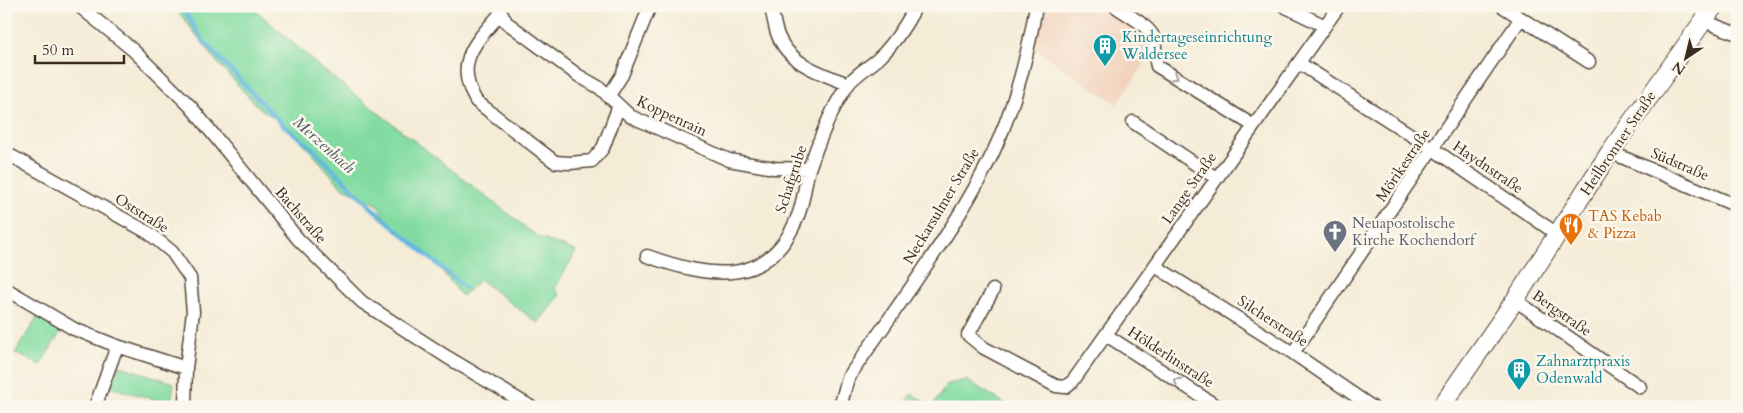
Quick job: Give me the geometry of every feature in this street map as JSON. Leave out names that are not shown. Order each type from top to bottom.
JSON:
[{"type":"main road","name":"Heilbronner Straße","points":[[1441,407],[1515,300],[1610,152],[1707,11]]},
{"type":"street","name":"Bachstraße","points":[[79,6],[133,50],[190,107],[298,239],[362,302],[447,357],[531,407]]},
{"type":"street","points":[[608,97],[622,75],[650,6]]},
{"type":"street","points":[[772,6],[778,38],[790,56],[806,67],[848,84]]},
{"type":"street","name":"Schafgrube","points":[[647,256],[697,272],[718,274],[740,272],[775,253],[786,239],[799,213],[809,170],[848,84],[880,58],[906,26],[916,6]]},
{"type":"street","name":"Neckarsulmer Straße","points":[[840,407],[848,378],[940,243],[986,168],[1013,104],[1036,6]]},
{"type":"street","points":[[1115,6],[1147,29],[1154,38],[1153,53],[1157,66],[1254,126]]},
{"type":"street","points":[[1284,6],[1325,26]]},
{"type":"street","name":"Lange Straße","points":[[993,290],[968,335],[984,348],[1056,386],[1065,387],[1073,380],[1106,335],[1339,6]]},
{"type":"street","points":[[1502,6],[1588,62]]},
{"type":"street","points":[[499,10],[472,46],[465,69],[469,90],[476,101],[555,162],[570,163],[592,161],[603,148],[618,108]]},
{"type":"street","name":"Koppenrain","points":[[499,10],[506,22],[578,76],[600,88],[618,108],[635,119],[729,160],[774,168],[809,170]]},
{"type":"street","points":[[1707,11],[1737,34]]},
{"type":"street","name":"Mörikestraße","points":[[1293,353],[1521,18]]},
{"type":"street","name":"Haydnstraße","points":[[1299,62],[1433,149],[1558,234]]},
{"type":"street","points":[[1133,122],[1216,178]]},
{"type":"street","name":"Südstraße","points":[[1610,152],[1737,206]]},
{"type":"street","name":"Oststraße","points":[[6,153],[150,233],[172,252],[190,278],[193,312],[186,368],[185,407]]},
{"type":"street","name":"Silcherstraße","points":[[1154,266],[1293,353],[1372,407]]},
{"type":"street","points":[[6,289],[74,329],[117,346],[186,368]]},
{"type":"street","name":"Bergstraße","points":[[1515,300],[1640,387]]},
{"type":"street","name":"Hölderlinstraße","points":[[1106,335],[1218,407]]},
{"type":"street","points":[[95,407],[117,346]]},
{"type":"shaded area","points":[[1036,6],[1103,6],[1154,42],[1153,52],[1117,104],[1027,44]]},
{"type":"green space","points":[[174,6],[251,6],[322,69],[538,237],[576,251],[555,289],[560,295],[538,323],[480,280],[462,296],[432,258],[388,224],[377,204],[342,187],[291,129],[258,107],[218,63]]},
{"type":"green space","points":[[38,316],[62,330],[40,365],[15,353]]},
{"type":"green space","points":[[117,365],[174,383],[171,404],[109,387]]},
{"type":"green space","points":[[966,380],[1011,407],[903,407],[911,394],[933,406],[947,384]]},
{"type":"waterway","name":"Merzenbach","points":[[181,6],[204,42],[284,126],[309,145],[375,211],[465,288]]},
{"type":"place","name":"Kindertageseinrichtung Waldersee","points":[[1105,67]]},
{"type":"place","name":"TAS Kebab & Pizza","points":[[1571,246]]},
{"type":"place","name":"Neuapostolische Kirche Kochendorf","points":[[1335,253]]},
{"type":"place","name":"Zahnarztpraxis Odenwald","points":[[1519,391]]}]
